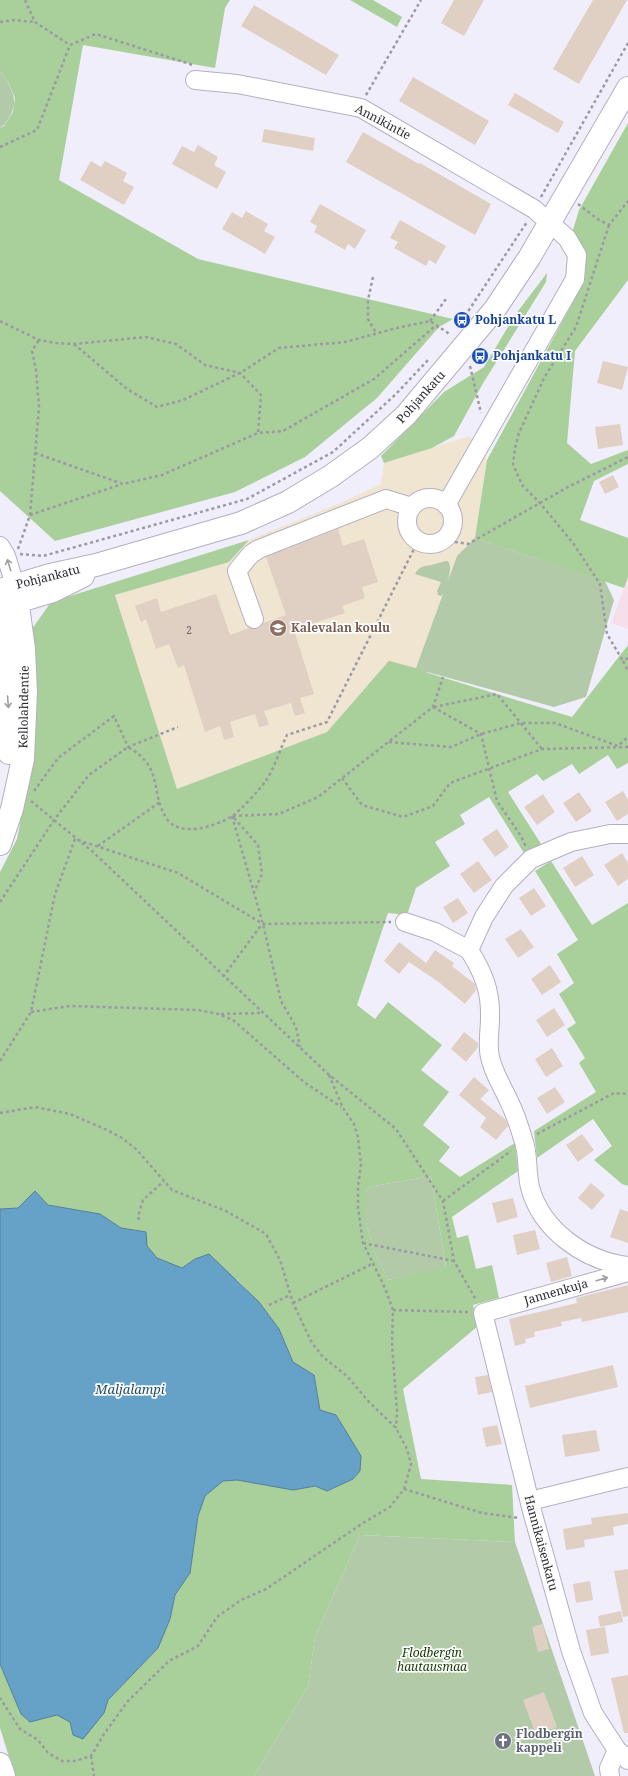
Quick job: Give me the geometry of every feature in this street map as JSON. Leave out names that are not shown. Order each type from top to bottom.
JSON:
[{"type":"main road","name":"Pohjankatu","points":[[5,599],[50,575],[96,565],[241,523],[288,502],[332,476],[370,448],[406,415],[490,315],[519,274],[542,216],[628,88]]},
{"type":"main road","name":"Pohjankatu","points":[[5,599],[53,591],[81,577],[96,565]]},
{"type":"main road","points":[[24,649],[33,617],[44,600],[53,591]]},
{"type":"main road","name":"Kellolahdentie","points":[[0,844],[12,809],[23,759],[26,692],[24,649],[5,599]]},
{"type":"main road","name":"Kellolahdentie","points":[[0,809],[9,752],[5,599]]},
{"type":"main road","points":[[0,1764],[4,1776]]},
{"type":"street","name":"Annikintie","points":[[195,73],[237,84],[361,108],[542,216],[567,238],[577,255],[574,279],[446,505]]},
{"type":"street","points":[[432,498],[440,500],[446,505],[450,510],[453,523],[448,536],[443,540],[431,544],[418,541],[408,529],[407,522],[412,507],[418,502],[432,498]]},
{"type":"street","points":[[254,619],[237,571],[251,554],[259,549],[386,499],[412,507]]},
{"type":"street","name":"Kellolahdentie","points":[[0,546],[6,556],[5,599]]},
{"type":"street","points":[[469,950],[484,917],[504,886],[531,859],[571,842],[610,834],[628,834]]},
{"type":"street","points":[[405,922],[435,932],[469,950],[486,981],[490,1018],[490,1057],[498,1079],[509,1100],[524,1141],[527,1170],[532,1192],[540,1212],[549,1224],[566,1240],[587,1253],[607,1261],[628,1266]]},
{"type":"street","name":"Jannenkuja","points":[[483,1313],[628,1272]]},
{"type":"street","name":"Hannikaisenkatu","points":[[483,1313],[528,1510],[571,1651],[593,1713],[622,1755]]},
{"type":"street","points":[[528,1510],[628,1477]]},
{"type":"street","points":[[610,1776],[609,1768],[622,1755]]},
{"type":"path","points":[[25,0],[35,22]]},
{"type":"path","points":[[363,101],[421,0]]},
{"type":"path","points":[[0,22],[14,20],[35,22],[70,45]]},
{"type":"path","points":[[0,147],[37,130],[70,45],[96,34],[195,73]]},
{"type":"path","points":[[462,320],[542,216],[628,43]]},
{"type":"path","points":[[628,201],[609,225],[576,327],[544,378],[519,433],[513,464],[522,484],[574,543],[600,584],[607,634],[628,671]]},
{"type":"path","points":[[575,202],[599,220],[609,225]]},
{"type":"path","points":[[373,277],[368,300],[368,319],[376,333]]},
{"type":"path","points":[[74,344],[128,389],[157,408],[184,400],[240,373],[279,348],[345,342],[376,333],[430,321],[446,299]]},
{"type":"path","points":[[0,321],[39,340],[74,344],[146,337],[176,344],[205,365],[240,373],[260,395],[258,433]]},
{"type":"path","points":[[430,321],[452,335]]},
{"type":"path","points":[[30,515],[123,484],[162,475],[258,433],[283,431],[374,379],[434,327],[440,327]]},
{"type":"path","points":[[446,340],[455,330]]},
{"type":"path","points":[[39,340],[32,351],[36,370],[39,407],[30,515],[17,554],[44,556],[247,499],[333,452],[396,394],[431,356]]},
{"type":"path","points":[[470,366],[486,435]]},
{"type":"path","points":[[35,453],[123,484]]},
{"type":"path","points":[[443,540],[468,544],[540,503],[628,457]]},
{"type":"path","points":[[232,816],[266,782],[287,735],[327,722],[418,541]]},
{"type":"path","points":[[623,661],[628,658]]},
{"type":"path","points":[[433,707],[442,677]]},
{"type":"path","points":[[32,793],[58,758],[114,716],[128,746],[137,752],[151,768],[160,802],[167,819],[180,828],[196,830],[232,816],[279,814],[318,797],[433,707],[497,694],[542,749]]},
{"type":"path","points":[[433,707],[481,734],[497,801],[521,836],[531,859]]},
{"type":"path","points":[[389,742],[451,746],[481,734],[522,723],[555,723],[618,746]]},
{"type":"path","points":[[0,902],[54,820],[88,775],[128,746],[178,727]]},
{"type":"path","points":[[618,746],[628,737]]},
{"type":"path","points":[[342,778],[362,805],[403,816],[433,806],[450,783],[542,749],[618,746],[628,747]]},
{"type":"path","points":[[28,799],[54,820],[75,840],[93,852],[223,977],[328,1074],[396,1129],[443,1201],[454,1261],[483,1313]]},
{"type":"path","points":[[98,846],[160,802]]},
{"type":"path","points":[[232,816],[263,924],[281,1001],[296,1027],[300,1047]]},
{"type":"path","points":[[232,816],[258,845],[262,874],[254,892]]},
{"type":"path","points":[[75,840],[98,846],[178,873],[263,924],[405,922]]},
{"type":"path","points":[[0,1061],[31,1012],[55,894],[75,840]]},
{"type":"path","points":[[223,977],[263,924]]},
{"type":"path","points":[[31,1012],[70,1006],[198,1010],[218,1014],[233,1020],[304,1082],[343,1108]]},
{"type":"path","points":[[218,1014],[262,1013]]},
{"type":"path","points":[[328,1074],[343,1108],[354,1124],[358,1137],[361,1165],[358,1186],[358,1208],[363,1243],[374,1263],[393,1310],[392,1344],[397,1411],[396,1428]]},
{"type":"path","points":[[443,1201],[524,1141],[614,1093],[628,1094]]},
{"type":"path","points":[[0,1113],[35,1107],[70,1114],[108,1130],[122,1138],[136,1150],[172,1190],[226,1211],[266,1234],[280,1260],[293,1304],[312,1344],[323,1357],[347,1376],[369,1402],[396,1428],[406,1449],[410,1464],[404,1489],[390,1507],[363,1523],[266,1589],[241,1600],[217,1617],[198,1646],[169,1662],[128,1701],[90,1756],[75,1761],[62,1761],[48,1752],[38,1740],[20,1729],[0,1698]]},
{"type":"path","points":[[139,1220],[138,1216],[143,1200],[164,1182]]},
{"type":"path","points":[[363,1243],[454,1261]]},
{"type":"path","points":[[293,1304],[374,1263]]},
{"type":"path","points":[[269,1305],[290,1294]]},
{"type":"path","points":[[393,1310],[483,1313]]},
{"type":"path","points":[[404,1489],[482,1513],[528,1510]]},
{"type":"path","points":[[90,1756],[94,1776]]},
{"type":"shaded area","name":"Kalevalan koulu","points":[[469,436],[487,460],[475,538],[457,556],[416,669],[389,661],[327,732],[177,789],[115,595],[229,562],[249,540],[345,501],[381,484],[384,463]]},
{"type":"shaded area","points":[[628,577],[628,629],[611,623]]},
{"type":"green space","points":[[0,0],[230,0],[225,8],[215,68],[83,45],[59,180],[198,259],[453,319],[439,327],[377,398],[305,457],[235,492],[55,541],[0,491],[0,128],[4,126],[13,112],[15,98],[9,84],[0,71]]},
{"type":"green space","points":[[350,0],[373,0],[402,17],[397,27]]},
{"type":"green space","points":[[0,71],[10,87],[14,98],[14,104],[10,116],[5,124],[0,128]]},
{"type":"green space","points":[[628,123],[628,280],[575,351],[567,443],[591,464],[628,450],[628,464],[594,481],[580,520],[628,538],[628,577],[624,588],[475,538],[487,460],[585,280],[586,254],[573,230],[579,210]]},
{"type":"green space","points":[[547,273],[546,282],[482,385],[454,436],[432,448],[384,463],[381,456],[444,392],[484,367],[515,315]]},
{"type":"green space","points":[[475,538],[605,581],[614,600],[586,697],[554,707],[427,672],[237,1280],[195,1259],[190,1262],[368,685],[389,661],[416,668],[443,594],[441,596],[438,595],[437,591],[441,582],[415,574],[424,566],[448,561],[450,568],[448,581],[457,556]]},
{"type":"green space","points":[[249,540],[229,562],[115,595],[177,789],[327,732],[389,661],[572,717],[628,645],[628,763],[617,769],[608,755],[579,774],[572,764],[543,781],[537,774],[508,792],[543,847],[527,858],[489,797],[460,815],[465,824],[435,842],[450,866],[416,888],[407,915],[388,913],[357,1005],[375,1019],[388,1002],[442,1045],[421,1070],[449,1092],[423,1125],[450,1147],[439,1161],[460,1177],[515,1143],[518,1171],[452,1217],[457,1238],[468,1235],[476,1269],[492,1265],[499,1298],[473,1305],[478,1326],[403,1389],[421,1479],[512,1485],[515,1542],[360,1535],[315,1637],[308,1686],[254,1776],[15,1776],[0,1728],[0,1664],[21,1714],[30,1722],[57,1714],[70,1722],[104,1713],[108,1700],[158,1648],[170,1619],[175,1595],[190,1573],[198,1516],[205,1496],[223,1481],[237,1480],[293,1490],[315,1486],[327,1491],[353,1479],[360,1471],[320,1411],[314,1375],[293,1362],[279,1329],[259,1302],[237,1280],[195,1259],[182,1268],[157,1258],[146,1246],[145,1232],[121,1228],[100,1214],[48,1205],[35,1191],[18,1208],[0,1209],[0,872],[17,839],[30,773],[32,629],[51,602]],"holes":[[[431,1176],[446,1267],[388,1280],[373,1249],[366,1222],[366,1191],[369,1187]]]},
{"type":"green space","points":[[551,861],[592,925],[628,903],[628,1186],[622,1184],[594,1160],[612,1146],[593,1119],[537,1158],[534,1131],[596,1092],[579,1063],[585,1058],[567,1029],[576,1023],[559,994],[574,983],[557,954],[578,940],[535,871]]},
{"type":"green space","points":[[431,1176],[446,1268],[388,1280],[373,1249],[366,1222],[366,1191],[369,1187]]},
{"type":"green space","name":"Flodbergin hautausmaa","points":[[360,1535],[515,1542],[595,1776],[254,1776],[308,1686],[315,1637]]},
{"type":"water","name":"Maljalampi","points":[[35,1191],[48,1205],[100,1214],[121,1228],[146,1232],[147,1246],[157,1258],[182,1268],[195,1259],[209,1254],[259,1302],[279,1329],[293,1362],[314,1375],[320,1410],[336,1415],[361,1456],[360,1471],[353,1479],[327,1491],[315,1486],[293,1490],[237,1480],[223,1481],[205,1496],[198,1516],[190,1573],[175,1595],[170,1619],[158,1648],[108,1700],[104,1713],[83,1739],[73,1735],[70,1722],[57,1715],[30,1722],[21,1714],[0,1664],[0,1209],[18,1208]]},
{"type":"building","points":[[454,0],[484,0],[464,36],[441,23]]},
{"type":"building","points":[[593,0],[627,0],[579,84],[553,69]]},
{"type":"building","points":[[254,5],[339,55],[326,75],[241,26]]},
{"type":"building","points":[[413,77],[489,121],[475,145],[399,101]]},
{"type":"building","points":[[515,93],[564,122],[558,133],[508,105]]},
{"type":"building","points":[[264,129],[315,138],[313,151],[262,142]]},
{"type":"building","points":[[363,132],[491,204],[475,235],[346,162]]},
{"type":"building","points":[[198,145],[218,157],[214,165],[226,172],[217,189],[172,164],[182,146],[194,152]]},
{"type":"building","points":[[91,161],[101,167],[105,161],[127,173],[123,181],[134,187],[124,205],[80,180]]},
{"type":"building","points":[[320,204],[366,230],[355,249],[348,244],[345,250],[314,232],[317,226],[310,222]]},
{"type":"building","points":[[246,211],[268,224],[264,231],[275,237],[265,254],[222,229],[232,212],[242,218]]},
{"type":"building","points":[[400,220],[446,246],[436,264],[429,260],[426,266],[394,248],[398,242],[390,238]]},
{"type":"building","points":[[603,361],[628,367],[622,390],[597,383]]},
{"type":"building","points":[[620,424],[623,445],[598,449],[595,427]]},
{"type":"building","points":[[613,475],[619,487],[605,494],[599,482]]},
{"type":"building","points":[[338,529],[343,546],[364,539],[378,582],[362,587],[365,598],[342,606],[345,613],[294,630],[314,694],[300,698],[305,713],[295,716],[291,703],[264,711],[269,725],[259,727],[255,714],[230,722],[234,737],[224,740],[220,726],[205,732],[184,665],[178,668],[169,644],[156,649],[146,619],[141,622],[135,606],[157,598],[161,612],[216,594],[230,635],[249,628],[258,629],[263,623],[286,615],[266,557]]},
{"type":"building","points":[[623,791],[628,800],[628,814],[617,821],[605,802]]},
{"type":"building","points":[[579,792],[592,811],[576,822],[563,803]]},
{"type":"building","points":[[543,794],[555,812],[537,825],[524,807]]},
{"type":"building","points":[[497,829],[509,847],[495,857],[482,839]]},
{"type":"building","points":[[622,853],[628,863],[628,879],[618,886],[604,865]]},
{"type":"building","points":[[582,856],[594,875],[575,887],[563,868]]},
{"type":"building","points":[[478,861],[492,880],[474,893],[460,874]]},
{"type":"building","points":[[534,888],[546,906],[531,916],[519,898]]},
{"type":"building","points":[[458,898],[468,913],[453,923],[443,907]]},
{"type":"building","points":[[521,929],[534,947],[518,958],[505,939]]},
{"type":"building","points":[[399,942],[426,963],[435,950],[454,963],[452,966],[475,984],[476,990],[465,1004],[440,983],[409,962],[399,974],[384,961]]},
{"type":"building","points":[[550,965],[561,982],[542,995],[531,979]]},
{"type":"building","points":[[554,1008],[565,1025],[547,1037],[536,1020]]},
{"type":"building","points":[[464,1032],[478,1043],[478,1047],[466,1062],[451,1049]]},
{"type":"building","points":[[552,1048],[563,1066],[546,1077],[535,1059]]},
{"type":"building","points":[[474,1077],[489,1090],[480,1099],[506,1120],[508,1126],[496,1140],[480,1127],[486,1118],[459,1095]]},
{"type":"building","points":[[555,1087],[565,1102],[547,1114],[537,1098]]},
{"type":"building","points":[[582,1134],[594,1150],[578,1162],[566,1145]]},
{"type":"building","points":[[591,1183],[605,1195],[592,1210],[578,1198]]},
{"type":"building","points":[[513,1198],[518,1217],[497,1223],[492,1203]]},
{"type":"building","points":[[620,1209],[628,1212],[628,1243],[610,1237]]},
{"type":"building","points":[[535,1230],[540,1249],[517,1255],[513,1235]]},
{"type":"building","points":[[567,1257],[572,1276],[551,1282],[546,1263]]},
{"type":"building","points":[[628,1285],[628,1312],[582,1322],[581,1318],[561,1322],[562,1326],[534,1332],[535,1337],[525,1339],[526,1343],[515,1346],[509,1319],[577,1303],[576,1298]]},
{"type":"building","points":[[613,1365],[618,1387],[530,1408],[525,1386]]},
{"type":"building","points":[[488,1375],[492,1392],[478,1395],[475,1377]]},
{"type":"building","points":[[497,1425],[502,1444],[486,1447],[482,1428]]},
{"type":"building","points":[[596,1430],[600,1451],[565,1457],[562,1435]]},
{"type":"building","points":[[628,1513],[628,1524],[613,1527],[614,1535],[584,1540],[585,1547],[566,1550],[563,1529],[592,1524],[591,1518]]},
{"type":"building","points":[[628,1569],[628,1616],[623,1617],[614,1571]]},
{"type":"building","points":[[590,1581],[593,1600],[576,1603],[573,1584]]},
{"type":"building","points":[[621,1611],[623,1622],[600,1627],[598,1616]]},
{"type":"building","points":[[543,1624],[549,1649],[538,1652],[532,1627]]},
{"type":"building","points":[[605,1627],[609,1653],[591,1656],[586,1630]]},
{"type":"building","points":[[628,1675],[628,1733],[624,1733],[611,1678]]},
{"type":"building","points":[[544,1692],[557,1727],[536,1735],[523,1700]]},
{"type":"place","name":"Pohjankatu L","points":[[462,320]]},
{"type":"place","name":"Pohjankatu I","points":[[480,356]]},
{"type":"place","name":"Kalevalan koulu","points":[[278,628]]},
{"type":"place","name":"Flodbergin kappeli","points":[[503,1741]]}]
